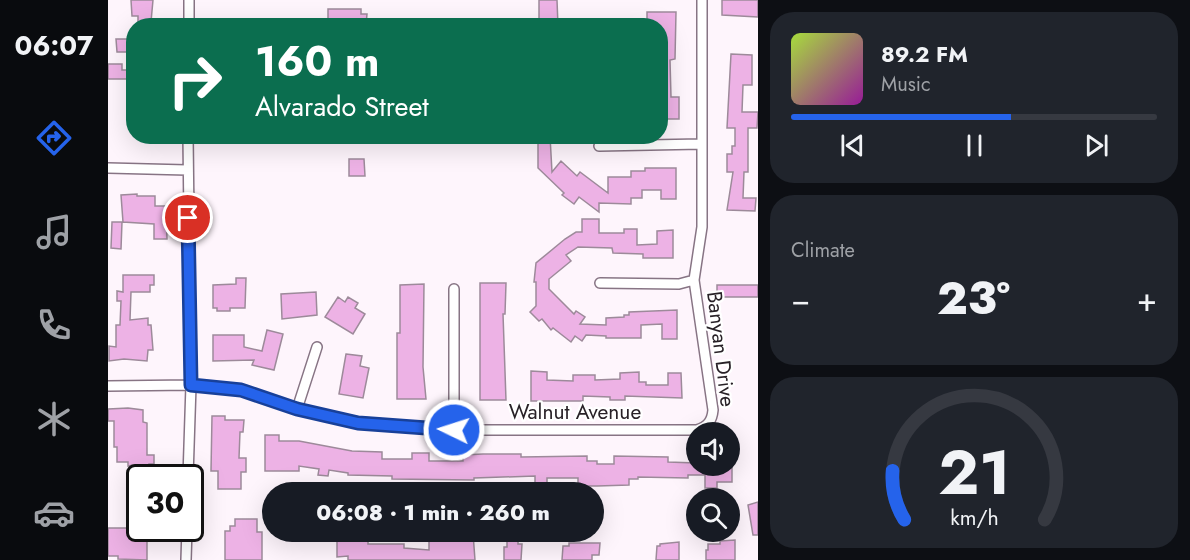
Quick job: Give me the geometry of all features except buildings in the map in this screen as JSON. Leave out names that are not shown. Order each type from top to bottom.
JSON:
[{"type":"street","points":[[189,0],[189,18]]},
{"type":"street","name":"Banyan Drive","points":[[702,0],[702,227],[694,280],[714,410],[710,422]]},
{"type":"street","points":[[188,144],[191,385],[188,464]]},
{"type":"street","points":[[599,146],[701,144]]},
{"type":"street","points":[[108,168],[187,170]]},
{"type":"street","name":"Banyan Drive","points":[[600,283],[680,284],[694,280]]},
{"type":"street","points":[[454,289],[454,430]]},
{"type":"street","points":[[297,409],[317,347]]},
{"type":"street","name":"Walnut Avenue","points":[[108,386],[191,385],[241,390],[297,409],[358,423],[454,430],[686,430]]},
{"type":"street","points":[[186,560],[187,542]]},
{"type":"route","points":[[188,218],[191,385],[241,390],[297,409],[358,423],[454,430]]}]
